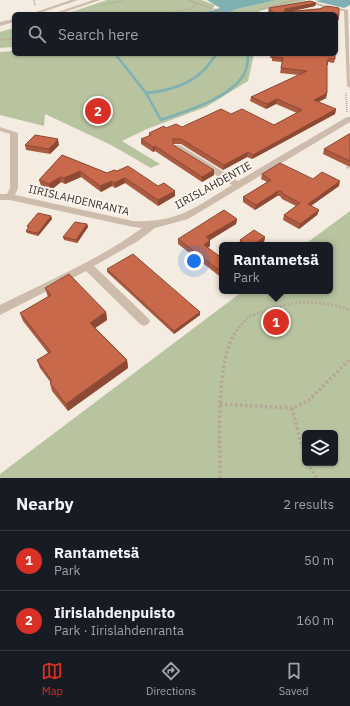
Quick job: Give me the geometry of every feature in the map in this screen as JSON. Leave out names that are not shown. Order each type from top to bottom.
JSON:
[{"type":"street","points":[[38,12],[76,0]]},
{"type":"street","points":[[60,12],[98,0]]},
{"type":"street","points":[[312,2],[326,7],[346,10],[350,86]]},
{"type":"street","points":[[296,12],[318,10],[326,7]]},
{"type":"street","points":[[0,24],[12,21]]},
{"type":"street","points":[[0,28],[12,25]]},
{"type":"street","name":"IIRISLAHDENTIE","points":[[0,310],[87,266],[134,239],[152,225],[169,222],[184,217],[347,118]]},
{"type":"street","points":[[0,129],[14,133],[14,188],[10,197]]},
{"type":"street","points":[[177,146],[238,185]]},
{"type":"street","name":"IIRISLAHDENRANTA","points":[[0,196],[133,224],[152,225]]},
{"type":"street","points":[[87,266],[144,321]]},
{"type":"path","points":[[189,0],[223,12]]},
{"type":"path","points":[[257,12],[261,9],[295,0]]},
{"type":"path","points":[[176,12],[193,8],[198,3]]},
{"type":"path","points":[[0,40],[12,39]]},
{"type":"path","points":[[346,91],[347,118]]},
{"type":"path","points":[[220,478],[221,378],[231,338],[234,332],[248,318],[272,308],[299,302],[330,304],[350,310]]},
{"type":"path","points":[[220,404],[292,408],[308,402],[350,360]]},
{"type":"path","points":[[292,408],[302,447]]},
{"type":"path","points":[[309,466],[317,478]]},
{"type":"green space","points":[[107,0],[201,0],[215,5],[211,11],[207,12],[71,12]]},
{"type":"green space","points":[[277,0],[307,0],[259,11],[260,12],[230,12],[237,9]]},
{"type":"green space","points":[[12,29],[12,47],[0,48],[0,32]]},
{"type":"green space","points":[[12,51],[12,56],[254,56],[248,81],[206,107],[147,129],[122,141],[160,164],[151,168],[111,145],[45,114],[44,126],[0,115],[0,52]]},
{"type":"green space","points":[[350,211],[350,478],[0,478],[0,474],[239,294],[333,294],[333,242],[308,242]]},
{"type":"water","points":[[207,0],[277,0],[237,9],[230,12],[206,12],[220,8]]},
{"type":"water","points":[[350,0],[350,5],[344,8],[315,1]]},
{"type":"building","points":[[310,1],[316,3],[285,9],[284,11],[286,12],[273,12],[269,8]]},
{"type":"building","points":[[327,6],[339,8],[338,17],[338,12],[286,12],[319,9]]},
{"type":"building","points":[[335,56],[335,59],[329,58],[329,60],[327,60],[327,93],[314,100],[336,109],[253,155],[248,152],[224,165],[181,139],[173,139],[173,145],[214,170],[202,177],[155,146],[153,147],[141,139],[151,135],[149,133],[164,126],[166,128],[176,124],[182,127],[221,109],[231,114],[242,109],[274,125],[302,110],[277,99],[267,104],[251,97],[307,71],[281,68],[283,58],[272,57]]},
{"type":"building","points":[[349,134],[350,161],[324,149]]},
{"type":"building","points":[[35,135],[58,139],[49,149],[25,145]]},
{"type":"building","points":[[62,155],[107,173],[114,170],[117,171],[128,166],[158,186],[164,183],[175,191],[158,200],[125,178],[114,183],[112,181],[100,186],[80,171],[64,178],[60,177],[49,184],[39,180]]},
{"type":"building","points":[[280,163],[313,179],[322,172],[340,181],[308,204],[319,210],[300,224],[284,215],[300,203],[283,194],[281,191],[278,191],[256,205],[243,197],[271,180],[262,174]]},
{"type":"building","points":[[224,210],[237,219],[206,237],[210,240],[204,245],[219,256],[219,270],[178,239]]},
{"type":"building","points":[[38,213],[51,216],[38,233],[26,231],[29,227],[27,226]]},
{"type":"building","points":[[75,222],[87,224],[76,240],[63,237]]},
{"type":"building","points":[[254,230],[265,237],[257,242],[243,242],[240,240]]},
{"type":"building","points":[[133,254],[200,312],[174,331],[107,269]]},
{"type":"building","points":[[69,274],[106,312],[90,323],[127,360],[66,404],[50,383],[52,381],[37,360],[51,352],[20,313],[51,295],[45,288]]},
{"type":"waterway","points":[[117,56],[146,93]]},
{"type":"waterway","points":[[146,93],[170,89],[192,80],[204,70],[215,56]]},
{"type":"waterway","points":[[146,93],[161,120],[206,103],[227,91],[243,76],[247,66],[248,56]]},
{"type":"place","name":"Iirislahdenpuisto","points":[[98,111]]},
{"type":"place","name":"Rantametsä","points":[[276,322]]}]
